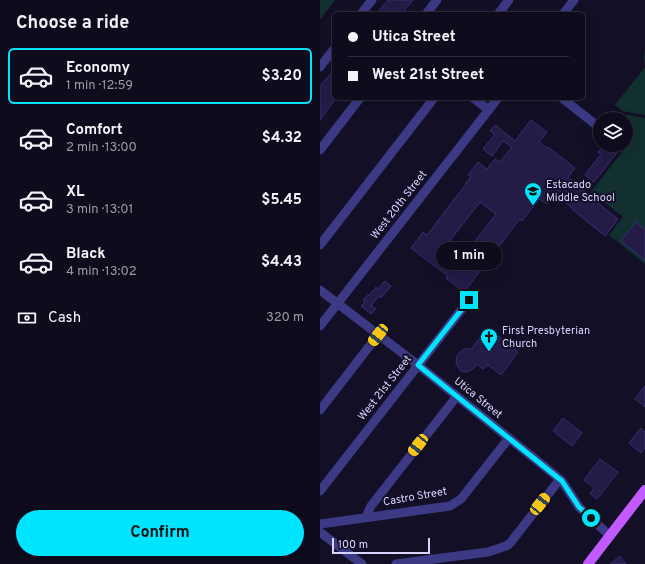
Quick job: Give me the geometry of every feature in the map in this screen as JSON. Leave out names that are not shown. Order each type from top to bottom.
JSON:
[{"type":"main road","points":[[588,564],[645,490]]},
{"type":"street","points":[[363,12],[372,0]]},
{"type":"street","points":[[428,12],[437,0]]},
{"type":"street","points":[[500,12],[509,0]]},
{"type":"street","points":[[565,12],[574,0]]},
{"type":"street","points":[[320,67],[332,52]]},
{"type":"street","points":[[320,150],[358,100]]},
{"type":"street","points":[[320,245],[432,100]]},
{"type":"street","points":[[476,100],[489,110]]},
{"type":"street","name":"West 20th Street","points":[[320,326],[496,100]]},
{"type":"street","points":[[565,100],[593,122]]},
{"type":"street","name":"Utica Street","points":[[320,290],[418,365],[560,479],[579,507],[609,535]]},
{"type":"street","name":"West 21st Street","points":[[320,491],[469,300]]},
{"type":"street","points":[[320,410],[378,335]]},
{"type":"street","points":[[366,517],[371,506],[457,396]]},
{"type":"street","name":"Castro Street","points":[[320,524],[450,506],[461,499],[509,438]]},
{"type":"street","points":[[396,564],[488,552],[508,545],[560,479]]},
{"type":"street","points":[[320,532],[362,564]]},
{"type":"green space","points":[[320,0],[335,0],[320,20]]},
{"type":"green space","points":[[645,67],[645,115],[622,111],[615,105]]},
{"type":"green space","points":[[633,116],[645,118],[645,264],[609,235],[623,217],[591,192],[622,152],[633,152]]},
{"type":"building","points":[[388,0],[413,0],[404,12],[378,12]]},
{"type":"building","points":[[332,74],[332,100],[334,101],[320,120],[320,86]]},
{"type":"building","points":[[531,120],[547,132],[539,142],[547,148],[548,147],[575,168],[568,177],[586,192],[585,193],[618,219],[605,236],[555,194],[547,204],[539,199],[522,221],[520,219],[464,292],[446,278],[448,276],[411,248],[423,232],[427,235],[471,177],[468,175],[478,162],[487,169],[495,159],[500,162],[512,147],[503,141],[492,156],[483,149],[495,134],[490,131],[495,125],[515,141]],"holes":[[[480,202],[496,214],[468,250],[460,244],[456,249],[448,243]]]},
{"type":"building","points":[[598,152],[618,152],[594,182],[585,175],[601,154]]},
{"type":"building","points":[[636,222],[645,229],[645,260],[621,241]]},
{"type":"building","points":[[385,281],[391,286],[381,298],[379,296],[371,306],[376,309],[371,314],[361,306],[365,302],[363,300],[368,295],[369,296],[376,287],[378,289]]},
{"type":"building","name":"First Presbyterian Church","points":[[488,328],[518,352],[501,375],[488,365],[483,369],[477,364],[473,369],[467,372],[461,371],[456,363],[457,356],[464,349],[471,349]]},
{"type":"building","points":[[645,386],[645,407],[635,399]]},
{"type":"building","points":[[563,418],[582,433],[572,446],[553,431]]},
{"type":"building","points":[[641,428],[645,432],[645,448],[641,453],[629,443]]},
{"type":"building","points":[[600,459],[618,472],[597,499],[590,494],[594,488],[584,480]]},
{"type":"building","points":[[620,556],[626,564],[610,564]]},
{"type":"place","name":"Estacado Middle School","points":[[533,206]]},
{"type":"place","name":"First Presbyterian Church","points":[[489,352]]},
{"type":"route","points":[[469,300],[418,365],[562,481],[579,507],[591,518]]}]
